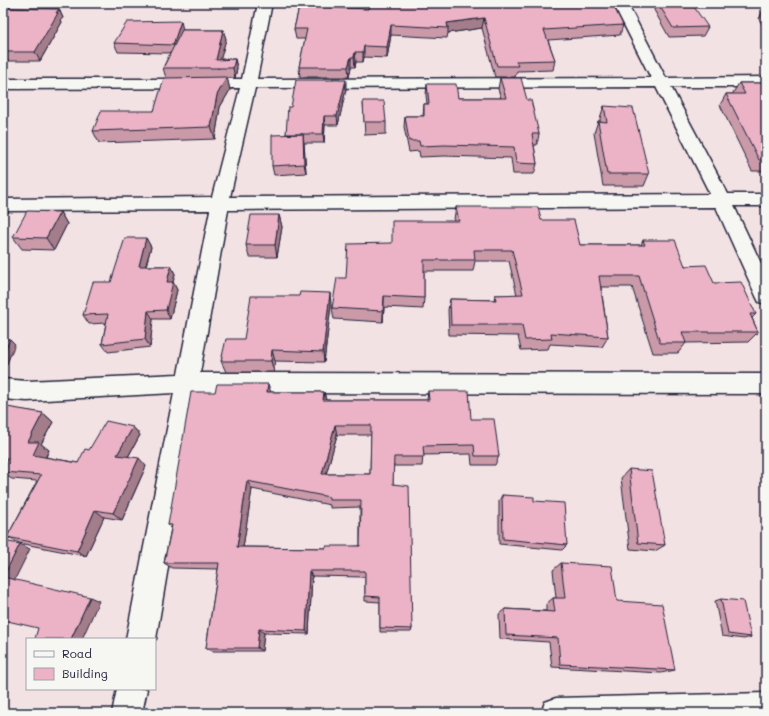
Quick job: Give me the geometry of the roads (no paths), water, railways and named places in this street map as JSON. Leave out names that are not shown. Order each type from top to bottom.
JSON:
[{"type":"street","points":[[141,638],[220,203],[249,82],[265,3]]},
{"type":"street","points":[[620,3],[722,200],[766,296]]},
{"type":"street","points":[[3,84],[249,82],[766,82]]},
{"type":"street","points":[[3,206],[220,203],[766,200]]},
{"type":"street","points":[[3,388],[27,390],[187,384],[766,384]]},
{"type":"street","points":[[127,713],[132,690]]},
{"type":"street","points":[[556,713],[766,708]]}]
